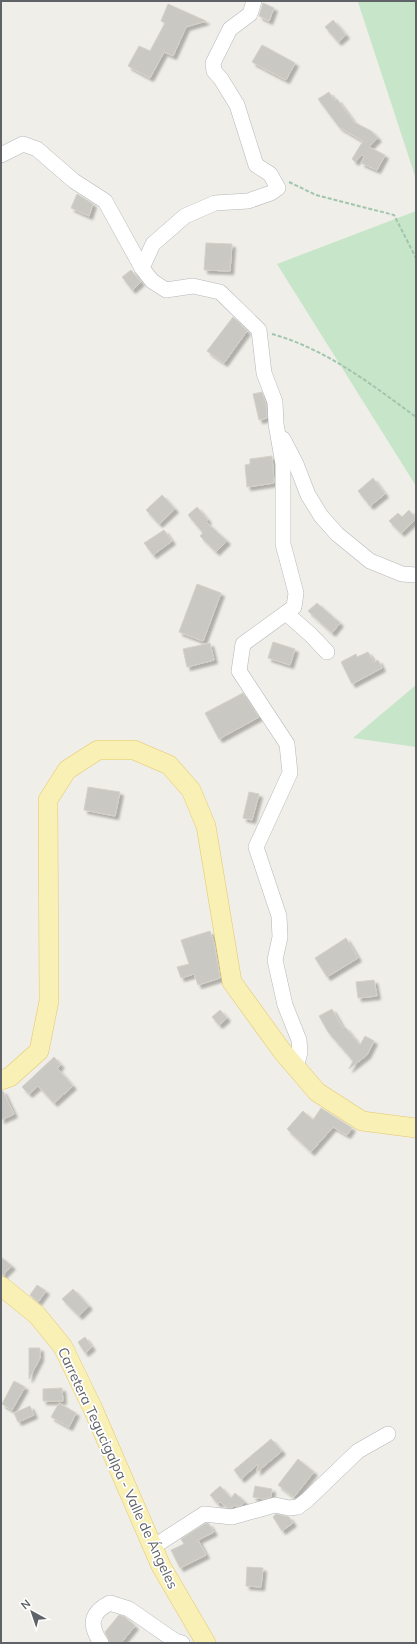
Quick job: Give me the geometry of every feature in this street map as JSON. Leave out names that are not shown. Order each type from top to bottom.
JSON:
[{"type":"main road","points":[[1,1080],[10,1077],[39,1051],[49,1001],[48,800],[67,770],[98,750],[134,750],[169,765],[191,790],[206,826],[232,982],[282,1051],[317,1092],[362,1121],[416,1128]]},
{"type":"main road","name":"Carretera Tegucigalpa - Valle de Ángeles","points":[[1,1286],[37,1315],[63,1347],[161,1566],[206,1643]]},
{"type":"street","points":[[142,268],[153,244],[185,216],[215,203],[248,201],[272,193],[278,188],[270,174],[256,165],[237,105],[214,72],[213,63],[230,29],[250,14],[254,1]]},
{"type":"street","points":[[1,155],[23,144],[37,149],[74,181],[105,201],[142,268],[152,282],[166,290],[193,286],[220,292],[259,330],[264,373],[275,402],[276,424],[283,464],[283,544],[296,593],[294,607],[243,644],[239,671],[287,744],[290,773],[256,847],[279,916],[280,937],[275,960],[285,1005],[299,1040],[300,1052],[296,1067]]},
{"type":"street","points":[[276,424],[296,464],[308,495],[321,516],[337,534],[370,562],[402,574],[416,575]]},
{"type":"street","points":[[286,613],[311,635],[327,652]]},
{"type":"street","points":[[153,1547],[204,1514],[232,1517],[275,1505],[289,1508],[298,1506],[307,1500],[358,1451],[388,1434]]},
{"type":"street","points":[[101,1643],[95,1633],[93,1620],[99,1608],[110,1603],[129,1609],[175,1641],[182,1643]]},
{"type":"path","points":[[270,174],[316,194],[394,215],[416,258]]},
{"type":"path","points":[[259,330],[283,337],[352,370],[416,417]]},
{"type":"green space","points":[[357,1],[416,1],[416,179],[358,2]]},
{"type":"green space","points":[[416,211],[416,486],[277,264]]},
{"type":"green space","points":[[416,685],[416,747],[353,738]]},
{"type":"building","points":[[263,3],[274,8],[269,21],[259,16]]},
{"type":"building","points":[[168,4],[206,21],[186,27],[173,56],[164,52],[150,78],[128,66],[139,46],[150,51],[165,23],[161,21]]},
{"type":"building","points":[[333,20],[346,35],[338,42],[325,27]]},
{"type":"building","points":[[262,45],[295,63],[286,80],[252,62]]},
{"type":"building","points":[[329,92],[335,101],[337,99],[354,122],[371,131],[378,138],[369,147],[385,155],[377,170],[361,163],[364,157],[362,155],[355,162],[352,159],[363,141],[339,127],[318,99]]},
{"type":"building","points":[[77,194],[93,204],[89,216],[71,208]]},
{"type":"building","points":[[206,243],[232,244],[230,271],[204,270]]},
{"type":"building","points":[[131,270],[141,282],[132,290],[122,277]]},
{"type":"building","points":[[233,317],[247,331],[224,363],[207,351]]},
{"type":"building","points":[[262,392],[266,404],[267,418],[259,420],[253,394]]},
{"type":"building","points":[[272,456],[274,483],[247,487],[245,465],[250,464],[250,459]]},
{"type":"building","points":[[373,478],[385,494],[370,506],[358,491]]},
{"type":"building","points":[[162,495],[175,509],[159,524],[146,510]]},
{"type":"building","points":[[197,507],[208,520],[206,522],[227,541],[216,552],[200,536],[203,533],[188,515]]},
{"type":"building","points":[[409,510],[416,519],[401,533],[389,521],[398,513],[402,517]]},
{"type":"building","points":[[164,530],[172,541],[153,555],[144,543]]},
{"type":"building","points":[[197,584],[221,593],[203,641],[179,632]]},
{"type":"building","points":[[317,603],[340,623],[332,633],[308,611]]},
{"type":"building","points":[[273,642],[295,649],[290,665],[268,658]]},
{"type":"building","points":[[210,643],[214,660],[187,667],[183,649]]},
{"type":"building","points":[[368,652],[374,662],[378,660],[382,668],[352,684],[341,662],[356,654],[357,657]]},
{"type":"building","points":[[243,693],[259,717],[219,739],[205,713]]},
{"type":"building","points":[[88,787],[120,792],[115,816],[84,810]]},
{"type":"building","points":[[249,792],[259,794],[252,820],[243,818]]},
{"type":"building","points":[[210,931],[214,943],[220,978],[198,985],[194,974],[181,978],[177,967],[189,964],[181,940]]},
{"type":"building","points":[[346,938],[358,958],[327,977],[315,958]]},
{"type":"building","points":[[374,980],[377,996],[358,998],[356,982]]},
{"type":"building","points":[[332,1009],[343,1028],[345,1027],[360,1045],[365,1036],[374,1041],[367,1055],[349,1069],[353,1061],[328,1032],[319,1016]]},
{"type":"building","points":[[220,1010],[227,1018],[219,1025],[212,1017]]},
{"type":"building","points":[[54,1057],[61,1065],[57,1068],[73,1086],[54,1103],[38,1086],[29,1094],[22,1087]]},
{"type":"building","points":[[1,1091],[3,1091],[14,1114],[1,1120]]},
{"type":"building","points":[[321,1108],[352,1128],[347,1135],[333,1127],[311,1152],[287,1129],[303,1111],[313,1120]]},
{"type":"building","points":[[1,1257],[12,1266],[3,1275],[1,1275]]},
{"type":"building","points":[[37,1285],[46,1291],[38,1302],[30,1295]]},
{"type":"building","points":[[73,1289],[89,1306],[79,1316],[62,1299]]},
{"type":"building","points":[[85,1337],[92,1347],[85,1353],[78,1342]]},
{"type":"building","points":[[29,1348],[40,1348],[40,1358],[29,1379]]},
{"type":"building","points":[[14,1381],[25,1387],[12,1410],[2,1404]]},
{"type":"building","points":[[62,1388],[63,1401],[43,1401],[43,1389]]},
{"type":"building","points":[[59,1403],[76,1413],[69,1427],[51,1417]]},
{"type":"building","points":[[30,1406],[34,1415],[18,1422],[14,1413]]},
{"type":"building","points":[[271,1439],[282,1451],[257,1472],[258,1464],[241,1479],[234,1470]]},
{"type":"building","points":[[298,1459],[314,1472],[294,1497],[278,1485]]},
{"type":"building","points":[[220,1486],[231,1498],[235,1493],[245,1502],[242,1505],[236,1507],[235,1505],[231,1508],[226,1507],[220,1502],[218,1504],[210,1495]]},
{"type":"building","points":[[255,1486],[272,1489],[271,1497],[264,1499],[253,1497]]},
{"type":"building","points":[[276,1514],[289,1517],[293,1523],[282,1531],[273,1517]]},
{"type":"building","points":[[206,1523],[209,1524],[214,1532],[198,1540],[206,1555],[180,1568],[171,1550],[184,1544],[181,1539]]},
{"type":"building","points":[[247,1567],[263,1568],[261,1587],[246,1586]]},
{"type":"building","points":[[119,1615],[125,1617],[135,1626],[121,1643],[110,1643],[105,1632]]}]
